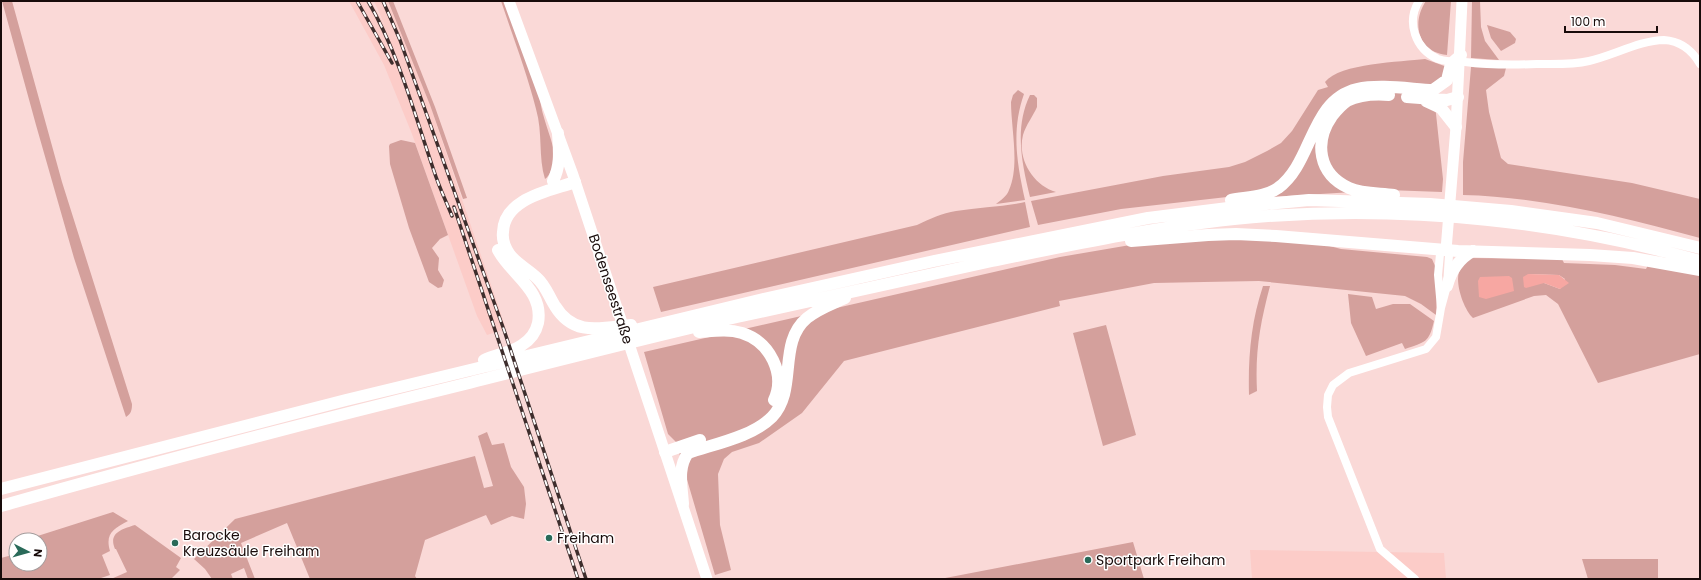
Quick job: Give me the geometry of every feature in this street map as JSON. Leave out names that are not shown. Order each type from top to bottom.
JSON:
[{"type":"highway","points":[[1433,90],[1454,77],[1451,64],[1461,51]]},
{"type":"highway","points":[[1148,218],[1184,207],[1250,197],[1278,189],[1295,172],[1323,114],[1343,95],[1357,89],[1372,87],[1447,91],[1458,97]]},
{"type":"highway","points":[[1456,205],[1431,198],[1367,192],[1349,188],[1333,178],[1322,159],[1321,147],[1326,125],[1336,110],[1347,102],[1363,96],[1384,95],[1447,100],[1458,97]]},
{"type":"highway","points":[[1417,98],[1441,108],[1456,127]]},
{"type":"highway","points":[[555,185],[559,160],[558,133]]},
{"type":"highway","points":[[574,178],[538,191],[513,208],[505,223],[503,240],[510,255],[539,279],[555,307],[566,320],[580,327],[593,329],[682,319]]},
{"type":"highway","points":[[462,371],[492,356],[522,346],[532,335],[537,326],[539,312],[534,294],[502,258],[497,249],[494,234],[500,214],[508,202],[524,191],[538,191]]},
{"type":"highway","points":[[1,489],[462,371],[682,319],[910,266],[1148,218],[1309,200],[1456,205],[1597,223],[1653,235],[1700,248]]},
{"type":"highway","points":[[1,506],[98,478],[388,402],[669,333],[866,288],[1078,243],[1149,230],[1234,219],[1305,214],[1383,214],[1478,220],[1548,228],[1618,241],[1700,261]]},
{"type":"highway","points":[[1078,243],[1112,243],[1236,234],[1447,245],[1472,251],[1590,254],[1633,258],[1700,270]]},
{"type":"highway","points":[[1444,289],[1459,261],[1464,255],[1472,251]]},
{"type":"highway","points":[[704,443],[747,433],[758,428],[772,416],[781,402],[786,389],[790,348],[796,331],[806,319],[819,310],[866,288]]},
{"type":"highway","points":[[667,456],[688,450],[761,417],[770,408],[778,387],[776,365],[769,351],[759,341],[742,333],[720,330],[669,333]]},
{"type":"highway","points":[[683,504],[681,473],[682,465],[688,450]]},
{"type":"main road","name":"Bodenseestraße","points":[[509,1],[574,178],[707,579]]},
{"type":"main road","points":[[1461,51],[1462,1]]},
{"type":"main road","points":[[1447,245],[1458,97],[1454,77]]},
{"type":"street","points":[[1419,1],[1414,11],[1412,22],[1414,34],[1419,43],[1428,53],[1445,61],[1506,64],[1564,64],[1589,61],[1646,43],[1662,40],[1674,42],[1684,46],[1694,55],[1700,64]]},
{"type":"street","points":[[1415,579],[1380,549],[1328,417],[1328,395],[1333,385],[1349,373],[1426,349],[1431,345],[1436,337],[1444,289],[1438,275],[1440,254],[1447,245]]},
{"type":"shaded area","points":[[2,1],[12,1],[62,182],[132,404],[131,412],[126,417],[74,258]]},
{"type":"shaded area","points":[[349,1],[371,1],[385,26],[374,1],[388,1],[430,105],[506,329],[487,335],[477,316],[412,134],[384,65]]},
{"type":"shaded area","points":[[388,1],[393,1],[435,107],[467,198],[463,199],[430,105]]},
{"type":"shaded area","points":[[501,1],[504,1],[540,99],[542,112],[554,151],[552,166],[545,179],[536,109],[524,68]]},
{"type":"shaded area","points":[[1426,1],[1451,1],[1447,55],[1437,53],[1429,48],[1420,35],[1418,27],[1419,18]]},
{"type":"shaded area","points":[[1472,1],[1480,1],[1481,27],[1485,41],[1499,60],[1471,58]]},
{"type":"shaded area","points":[[1487,25],[1510,32],[1516,39],[1515,43],[1501,51],[1491,38]]},
{"type":"shaded area","points":[[1425,59],[1447,67],[1444,77],[1433,86],[1443,179],[1442,192],[1387,190],[1270,197],[1227,197],[1121,209],[1038,225],[1031,201],[1163,176],[1229,167],[1245,162],[1281,143],[1292,131],[1318,90],[1328,87],[1325,82],[1333,76],[1357,67],[1372,64]]},
{"type":"shaded area","points":[[1471,67],[1506,68],[1504,76],[1486,90],[1489,112],[1501,158],[1508,164],[1632,183],[1700,199],[1700,238],[1583,209],[1523,200],[1463,195],[1463,162]]},
{"type":"shaded area","points":[[1018,90],[1024,94],[1016,134],[1018,160],[1025,200],[996,204],[1007,194],[1014,170],[1011,102],[1013,95]]},
{"type":"shaded area","points":[[1030,95],[1034,95],[1037,98],[1037,107],[1023,135],[1022,153],[1029,170],[1040,184],[1056,192],[1030,197],[1022,159],[1021,133],[1022,120]]},
{"type":"shaded area","points":[[401,140],[415,143],[448,235],[440,239],[432,248],[439,258],[438,270],[444,280],[442,287],[438,288],[429,282],[409,228],[390,164],[389,146],[390,144]]},
{"type":"shaded area","points":[[1025,202],[1030,227],[661,312],[653,287],[917,225],[936,216],[951,212]]},
{"type":"shaded area","points":[[1211,238],[1318,243],[1341,249],[1427,257],[1432,259],[1435,266],[1435,283],[1437,294],[1436,315],[1421,304],[1405,296],[1259,281],[1154,283],[1059,301],[1060,306],[844,361],[802,413],[759,443],[732,452],[724,459],[718,474],[720,525],[731,570],[715,575],[676,442],[668,434],[644,352],[1060,257],[1142,243]]},
{"type":"shaded area","points":[[1467,258],[1562,259],[1564,263],[1615,265],[1646,269],[1648,265],[1700,275],[1700,354],[1598,383],[1558,304],[1546,295],[1534,296],[1473,318],[1466,309],[1458,283],[1459,272]],"holes":[[[1528,274],[1559,275],[1565,279],[1560,289],[1544,283]]]},
{"type":"shaded area","points":[[1528,274],[1559,275],[1569,283],[1560,289],[1544,283],[1526,288],[1524,287],[1523,277]]},
{"type":"shaded area","points":[[1509,276],[1512,278],[1514,291],[1486,299],[1479,297],[1478,281],[1480,277]]},
{"type":"shaded area","points":[[1263,286],[1270,286],[1263,313],[1259,338],[1257,391],[1249,395],[1251,340]]},
{"type":"shaded area","points":[[1348,294],[1372,297],[1376,309],[1393,304],[1410,304],[1434,321],[1428,338],[1422,343],[1412,347],[1405,349],[1402,343],[1366,356],[1351,323]]},
{"type":"shaded area","points":[[1106,325],[1136,435],[1103,446],[1073,333]]},
{"type":"shaded area","points":[[487,432],[492,445],[504,443],[511,467],[524,487],[526,504],[524,519],[512,516],[491,525],[486,515],[425,540],[415,576],[417,579],[310,579],[287,523],[241,543],[255,579],[248,579],[244,568],[231,574],[233,579],[212,579],[205,569],[194,559],[235,519],[475,456],[484,488],[493,486],[478,436]]},
{"type":"shaded area","points":[[113,512],[128,521],[114,530],[110,536],[110,551],[102,555],[110,575],[98,579],[1,579],[1,558],[8,556],[8,572],[48,572],[48,533]]},
{"type":"shaded area","points":[[135,525],[181,558],[176,567],[180,570],[171,579],[111,579],[127,572],[115,549],[113,539],[121,530]]},
{"type":"shaded area","name":"Sportpark Freiham","points":[[1133,542],[1144,579],[940,579]]},
{"type":"shaded area","points":[[1250,550],[1444,553],[1446,579],[1252,579]]},
{"type":"shaded area","points":[[1582,559],[1658,559],[1658,579],[1588,579]]},
{"type":"railway","points":[[357,1],[392,63]]},
{"type":"railway","points":[[368,1],[389,42],[413,106],[436,177],[452,216]]},
{"type":"railway","points":[[383,1],[400,40],[504,330],[586,579]]},
{"type":"railway","points":[[454,207],[578,579]]},
{"type":"place","name":"Freiham","points":[[549,538]]},
{"type":"place","name":"Barocke Kreuzsäule Freiham","points":[[175,543]]},
{"type":"place","name":"Sportpark Freiham","points":[[1088,560]]}]
